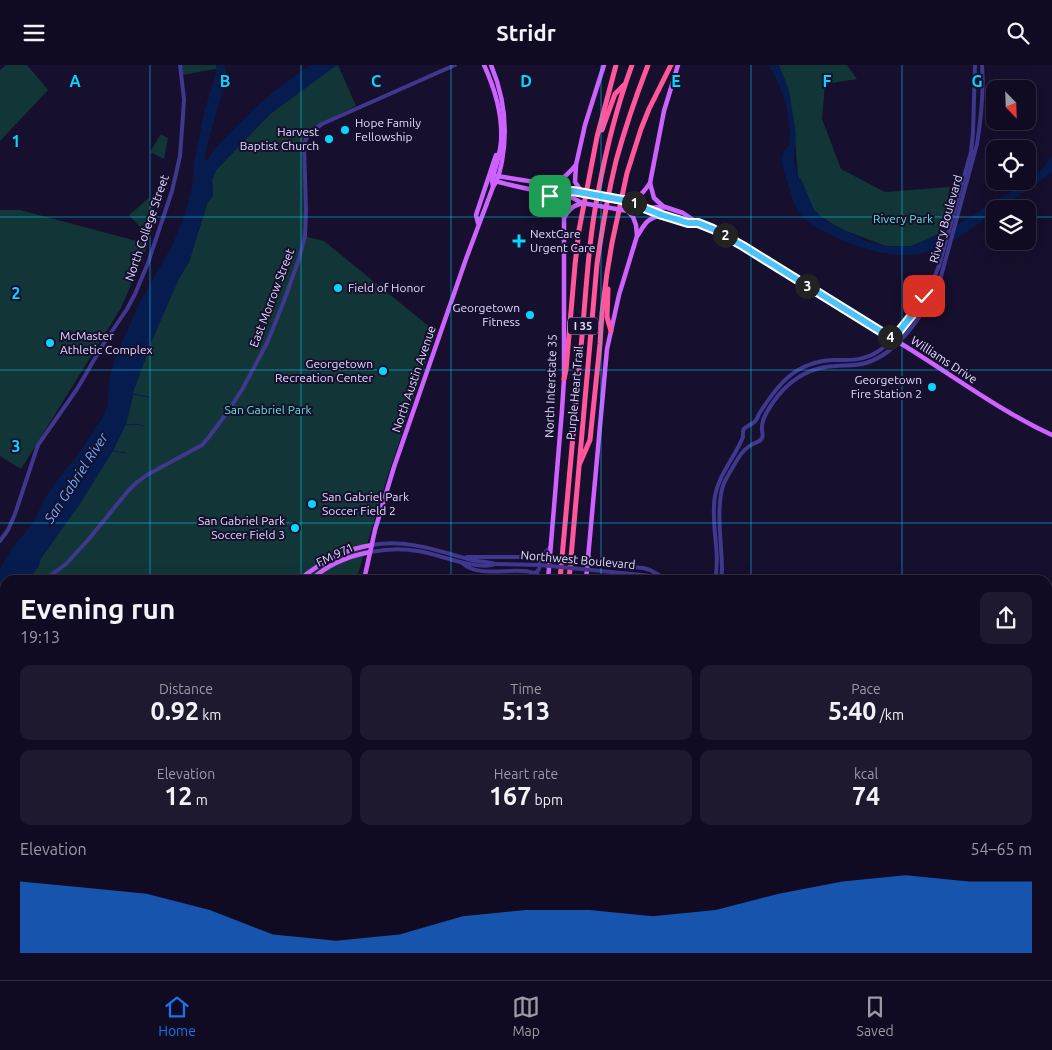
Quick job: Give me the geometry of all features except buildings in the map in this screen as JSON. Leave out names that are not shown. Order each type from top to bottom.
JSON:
[{"type":"highway","points":[[564,379],[579,230],[597,137],[616,65]]},
{"type":"highway","name":"Purple Heart Trail","points":[[560,575],[592,230],[603,168],[624,84],[632,65]]},
{"type":"highway","name":"Purple Heart Trail","points":[[569,575],[601,236],[616,161],[648,65]]},
{"type":"highway","points":[[578,469],[590,440],[602,313],[610,253],[627,173],[633,151],[650,109],[671,65]]},
{"type":"highway","points":[[597,137],[602,130],[615,94],[624,84]]},
{"type":"highway","points":[[610,331],[607,317],[608,287],[615,240],[614,234]]},
{"type":"main road","name":"North Austin Avenue","points":[[484,65],[494,88],[501,127],[501,143],[496,176]]},
{"type":"main road","name":"North Austin Avenue","points":[[365,575],[375,530],[394,467],[494,183],[505,145],[505,119],[500,92],[491,65]]},
{"type":"main road","points":[[584,193],[575,182],[576,165],[604,65]]},
{"type":"main road","points":[[628,201],[644,193],[650,183],[664,111],[678,65]]},
{"type":"main road","points":[[479,225],[476,215],[498,147],[501,143]]},
{"type":"main road","points":[[547,184],[561,180],[576,165]]},
{"type":"main road","name":"Williams Drive","points":[[496,176],[547,184],[582,203],[628,211],[665,207],[683,213],[698,223],[726,235],[899,342],[993,404],[1052,435]]},
{"type":"main road","name":"Williams Drive","points":[[494,183],[545,192],[573,191],[628,201],[662,215],[688,223],[698,223]]},
{"type":"main road","points":[[650,183],[654,198],[665,207]]},
{"type":"main road","points":[[545,192],[557,201],[564,218]]},
{"type":"main road","points":[[564,218],[567,212],[574,206],[582,203]]},
{"type":"main road","points":[[628,211],[636,225],[637,236]]},
{"type":"main road","points":[[587,575],[604,376],[610,331],[637,236],[646,222],[662,215]]},
{"type":"main road","name":"North Interstate 35","points":[[548,575],[564,379],[564,218]]},
{"type":"main road","name":"FM 971","points":[[306,575],[338,554],[372,545]]},
{"type":"main road","name":"FM 971","points":[[317,575],[345,559],[370,552]]},
{"type":"street","name":"North College Street","points":[[0,541],[8,530],[15,514],[38,445],[86,376],[104,343],[129,305],[148,263],[167,207],[180,156],[184,99],[180,65]]},
{"type":"street","name":"East Morrow Street","points":[[51,575],[66,564],[88,541],[136,483],[147,475],[195,450],[206,441],[243,388],[274,328],[301,251],[305,235],[306,211],[304,145],[312,131],[322,124],[455,65]]},
{"type":"street","name":"Rivery Boulevard","points":[[752,424],[774,391],[792,374],[820,362],[852,360],[878,352],[893,339],[922,301],[939,266],[966,173],[972,142],[975,65]]},
{"type":"street","name":"Rivery Boulevard","points":[[761,428],[776,397],[787,385],[802,374],[820,367],[865,363],[879,357],[899,342],[932,297],[940,281],[977,144],[982,65]]},
{"type":"street","points":[[715,575],[714,498],[719,481],[743,437],[745,428],[752,424],[758,425],[763,433],[762,438],[739,457],[724,483],[720,496],[721,575]]},
{"type":"street","points":[[743,437],[746,441],[753,444]]},
{"type":"street","name":"Northwest Boulevard","points":[[372,545],[411,544],[427,547],[461,559]]},
{"type":"street","points":[[461,559],[537,557],[550,547]]},
{"type":"street","name":"Northwest Boulevard","points":[[370,552],[399,549],[489,565],[540,565],[642,575]]},
{"type":"street","points":[[589,556],[597,564],[643,568],[659,575]]},
{"type":"street","points":[[535,573],[540,567],[537,557]]},
{"type":"street","points":[[461,559],[467,567],[483,571],[529,571],[539,575]]},
{"type":"street","points":[[594,575],[594,565],[597,564]]},
{"type":"green space","points":[[6,65],[27,65],[48,90],[0,141],[0,70]]},
{"type":"green space","points":[[181,65],[216,65],[217,69],[183,75]]},
{"type":"green space","name":"San Gabriel Park","points":[[338,65],[356,106],[311,128],[304,137],[302,145],[303,236],[324,241],[436,333],[387,478],[358,574],[31,575],[38,567],[41,558],[81,502],[129,410],[134,389],[152,340],[179,278],[189,262],[207,204],[213,195],[212,180],[216,170],[270,114]]},
{"type":"green space","name":"Rivery Park","points":[[777,65],[847,65],[857,79],[825,84],[822,119],[841,169],[885,192],[950,187],[941,233],[916,247],[886,246],[843,230],[810,210],[798,175],[793,116]]},
{"type":"green space","points":[[161,134],[168,138],[164,159],[150,152]]},
{"type":"green space","points":[[149,198],[155,205],[152,218],[140,227],[129,215]]},
{"type":"green space","name":"McMaster Athletic Complex","points":[[0,210],[20,210],[148,244],[121,308],[21,469],[0,456]]},
{"type":"water","name":"San Gabriel River","points":[[216,65],[224,65],[226,72],[222,94],[207,145],[205,159],[207,161],[215,148],[257,106],[303,70],[311,65],[337,65],[270,114],[216,170],[212,180],[213,195],[207,204],[189,262],[179,278],[152,340],[133,389],[133,397],[126,424],[113,451],[31,575],[0,575],[0,569],[13,547],[33,523],[44,500],[105,414],[110,376],[115,359],[140,302],[172,246],[186,211],[193,183],[194,164],[204,113],[217,69]]},
{"type":"water","points":[[768,65],[779,65],[789,90],[796,134],[794,159],[805,203],[810,210],[823,219],[868,242],[886,246],[911,246],[952,228],[986,207],[986,218],[939,248],[918,254],[906,255],[869,250],[834,236],[811,224],[800,214],[795,204],[783,168],[782,156],[789,146],[790,125],[786,104]]},
{"type":"water","points":[[1052,156],[1052,172],[1036,184],[1036,174]]},
{"type":"water","points":[[1013,190],[1028,190],[1012,200],[998,200]]},
{"type":"waterway","points":[[799,181],[812,212],[816,215]]},
{"type":"waterway","points":[[133,394],[149,397]]},
{"type":"waterway","points":[[126,424],[144,426]]},
{"type":"waterway","points":[[113,451],[126,453]]},
{"type":"place","name":"Hope Family Fellowship","points":[[345,130]]},
{"type":"place","name":"Harvest Baptist Church","points":[[329,139]]},
{"type":"place","name":"NextCare Urgent Care","points":[[519,241]]},
{"type":"place","name":"Field of Honor","points":[[338,288]]},
{"type":"place","name":"Georgetown Fitness","points":[[530,315]]},
{"type":"place","name":"McMaster Athletic Complex","points":[[50,343]]},
{"type":"place","name":"Georgetown Recreation Center","points":[[383,371]]},
{"type":"place","name":"Georgetown Fire Station 2","points":[[932,387]]},
{"type":"place","name":"San Gabriel Park Soccer Field 2","points":[[312,504]]},
{"type":"place","name":"San Gabriel Park Soccer Field 3","points":[[295,528]]},
{"type":"route","points":[[550,196],[545,192],[573,191],[628,201],[662,215],[688,223],[698,223],[713,229],[726,235],[893,339],[916,310],[924,296]]}]
